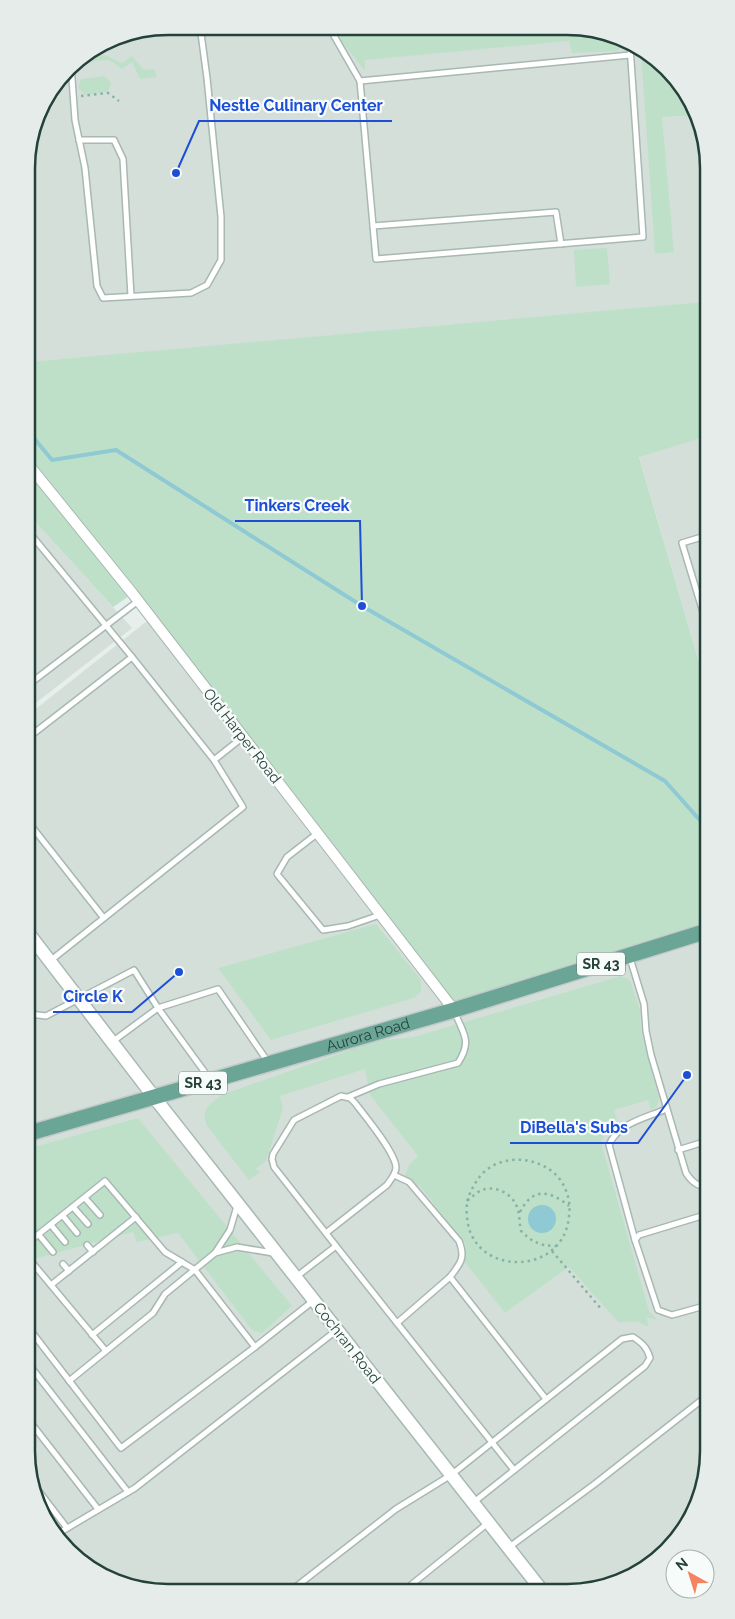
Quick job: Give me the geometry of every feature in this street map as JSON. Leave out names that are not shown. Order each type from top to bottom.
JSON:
[{"type":"main road","name":"Aurora Road","points":[[35,1132],[454,1010],[700,933]]},
{"type":"street","name":"Old Harper Road","points":[[35,473],[138,601],[454,1010]]},
{"type":"street","name":"Cochran Road","points":[[35,942],[154,1097],[537,1584]]},
{"type":"lane","points":[[72,76],[75,120],[85,168],[97,286],[104,298],[191,293],[207,285],[221,260],[220,208],[201,35]]},
{"type":"lane","points":[[333,35],[360,81],[376,259],[643,236],[630,51]]},
{"type":"lane","points":[[360,81],[630,55]]},
{"type":"lane","points":[[79,140],[114,140],[123,159],[130,296]]},
{"type":"lane","points":[[372,226],[556,212],[560,244]]},
{"type":"lane","points":[[700,538],[682,543],[700,602]]},
{"type":"lane","points":[[35,540],[214,760],[243,807],[50,961]]},
{"type":"lane","points":[[35,680],[138,601]]},
{"type":"lane","points":[[35,732],[132,657]]},
{"type":"lane","points":[[214,760],[243,737]]},
{"type":"lane","points":[[35,831],[103,917]]},
{"type":"lane","points":[[318,833],[287,857],[277,874],[288,889],[323,930],[348,926],[381,915]]},
{"type":"lane","points":[[630,955],[644,1004],[646,1031],[651,1055],[678,1150],[686,1174],[691,1181],[700,1186]]},
{"type":"lane","points":[[35,1015],[46,1016],[134,970],[158,1008],[210,1080]]},
{"type":"lane","points":[[112,1042],[158,1008],[218,988],[268,1063]]},
{"type":"lane","points":[[454,1010],[466,1041],[465,1052],[458,1063],[379,1084],[348,1097],[341,1096],[294,1120],[272,1159],[274,1167],[514,1470]]},
{"type":"lane","points":[[326,1233],[388,1185],[396,1167],[392,1154],[355,1103],[348,1097]]},
{"type":"lane","points":[[666,1109],[623,1128],[613,1136],[609,1145],[635,1240],[658,1310],[672,1315],[700,1307]]},
{"type":"lane","points":[[678,1150],[700,1143]]},
{"type":"lane","points":[[394,1175],[409,1182],[459,1241],[463,1249],[462,1258],[450,1277],[397,1323]]},
{"type":"lane","points":[[35,1237],[105,1181],[165,1252],[194,1270],[255,1347]]},
{"type":"lane","points":[[85,1198],[100,1215]]},
{"type":"lane","points":[[69,1381],[153,1312],[166,1294],[215,1253],[230,1230],[238,1203]]},
{"type":"lane","points":[[73,1207],[88,1224]]},
{"type":"lane","points":[[63,1216],[77,1233]]},
{"type":"lane","points":[[635,1240],[639,1235],[700,1216]]},
{"type":"lane","points":[[51,1285],[136,1217]]},
{"type":"lane","points":[[51,1225],[65,1242]]},
{"type":"lane","points":[[110,1228],[115,1234]]},
{"type":"lane","points":[[38,1234],[53,1252]]},
{"type":"lane","points":[[99,1237],[104,1243]]},
{"type":"lane","points":[[87,1245],[92,1252]]},
{"type":"lane","points":[[296,1278],[336,1246]]},
{"type":"lane","points":[[215,1253],[237,1247],[277,1253]]},
{"type":"lane","points":[[76,1255],[81,1262]]},
{"type":"lane","points":[[92,1335],[182,1262]]},
{"type":"lane","points":[[63,1264],[69,1271]]},
{"type":"lane","points":[[35,1266],[106,1351]]},
{"type":"lane","points":[[450,1277],[546,1399]]},
{"type":"lane","points":[[35,1335],[121,1448],[314,1300]]},
{"type":"lane","points":[[62,1531],[128,1492],[337,1330]]},
{"type":"lane","points":[[298,1584],[396,1509],[451,1475],[622,1339],[633,1337],[642,1342],[648,1349],[650,1358],[645,1366],[473,1503]]},
{"type":"lane","points":[[35,1372],[128,1492]]},
{"type":"lane","points":[[508,1548],[596,1483],[700,1401]]},
{"type":"lane","points":[[35,1428],[98,1509]]},
{"type":"lane","points":[[44,1498],[67,1528]]},
{"type":"lane","points":[[412,1584],[488,1523]]},
{"type":"path","points":[[74,97],[108,93],[120,101]]},
{"type":"path","points":[[514,1159],[530,1160],[545,1166],[558,1177],[566,1191],[570,1207],[569,1224],[562,1238],[552,1251],[538,1259],[523,1263],[507,1262],[492,1256],[480,1246],[471,1232],[466,1217],[467,1200],[473,1185],[484,1172],[498,1164],[514,1159]]},
{"type":"path","points":[[467,1200],[482,1190],[491,1188],[503,1191],[512,1197],[517,1206],[521,1231],[536,1244],[556,1246]]},
{"type":"path","points":[[519,1213],[525,1202],[537,1193],[558,1197],[570,1207]]},
{"type":"path","points":[[552,1251],[602,1310]]},
{"type":"shaded area","points":[[159,35],[576,35],[601,40],[618,45],[648,62],[673,87],[690,117],[699,151],[700,168],[700,309],[35,361],[35,159],[40,134],[45,117],[57,94],[80,68],[94,57],[125,42]]},
{"type":"shaded area","points":[[700,438],[700,665],[639,456]]},
{"type":"shaded area","points":[[35,522],[132,628],[35,704]]},
{"type":"shaded area","points":[[151,618],[700,926],[700,1460],[693,1494],[682,1518],[673,1532],[648,1557],[618,1574],[584,1583],[567,1584],[151,1583],[125,1577],[94,1562],[62,1532],[45,1502],[36,1468],[35,709]]},
{"type":"green space","points":[[340,35],[576,35],[621,47],[618,51],[572,53],[569,41],[365,60],[365,71],[342,42]]},
{"type":"green space","points":[[105,55],[122,63],[132,56],[144,70],[154,69],[157,77],[140,79],[132,62],[122,69],[109,60],[88,62],[96,56]]},
{"type":"green space","points":[[641,58],[673,87],[689,115],[662,117],[674,252],[655,254]]},
{"type":"green space","points":[[105,76],[111,83],[108,92],[85,95],[78,88],[81,79]]},
{"type":"green space","points":[[607,248],[610,284],[576,287],[574,250]]},
{"type":"green space","points":[[700,302],[700,439],[639,457],[700,665],[700,933],[454,1010],[132,594],[113,607],[35,522],[35,361]]},
{"type":"green space","points":[[376,924],[421,980],[421,992],[414,998],[271,1040],[218,968]]},
{"type":"green space","points":[[621,976],[630,980],[640,1010],[641,1030],[659,1099],[657,1106],[651,1110],[648,1100],[614,1110],[617,1120],[606,1131],[602,1146],[649,1311],[657,1320],[646,1317],[649,1327],[638,1322],[618,1322],[569,1267],[505,1313],[464,1261],[466,1245],[419,1185],[408,1184],[404,1179],[409,1165],[418,1156],[370,1095],[365,1069],[280,1096],[283,1108],[266,1161],[256,1169],[260,1172],[249,1180],[207,1126],[205,1112],[209,1105],[221,1095],[376,1041],[414,1037]]},
{"type":"green space","points":[[138,1118],[292,1306],[262,1333],[252,1330],[178,1233],[137,1242],[133,1232],[35,1259],[35,1147]]},
{"type":"water","points":[[542,1205],[552,1209],[556,1219],[552,1229],[542,1233],[532,1229],[528,1219],[532,1209]]},
{"type":"waterway","points":[[35,439],[52,460],[116,450],[362,606],[665,781],[700,820]]},
{"type":"place","name":"Nestle Culinary Center","points":[[176,173]]},
{"type":"place","name":"Tinkers Creek","points":[[362,606]]},
{"type":"place","name":"Circle K","points":[[179,972]]},
{"type":"place","name":"DiBella's Subs","points":[[687,1075]]}]
